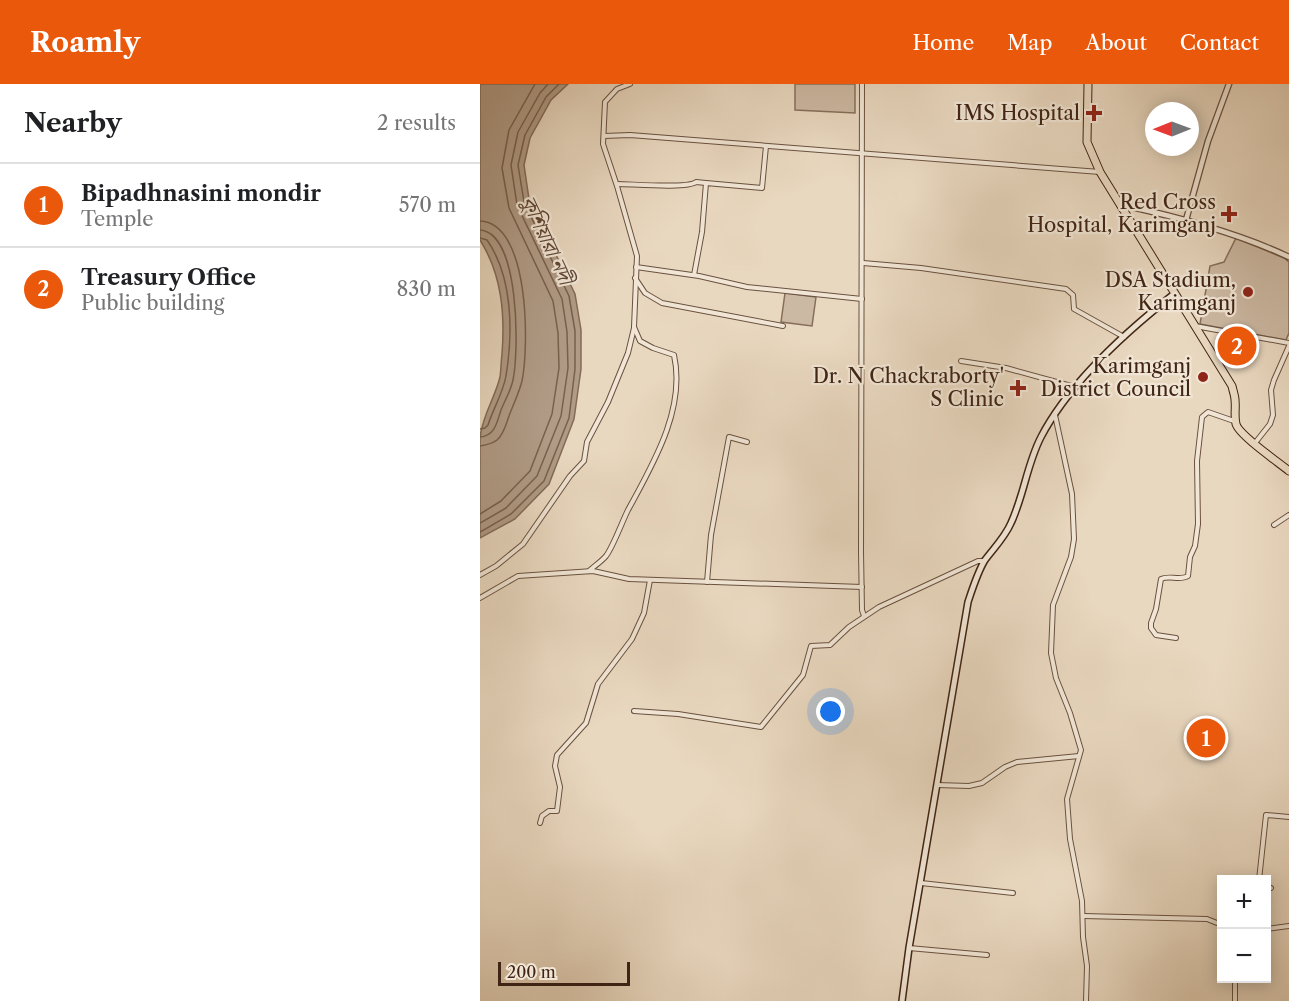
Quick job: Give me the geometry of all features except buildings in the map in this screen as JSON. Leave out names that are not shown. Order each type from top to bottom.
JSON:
[{"type":"highway","points":[[1088,84],[1087,142],[1100,172],[1232,386],[1235,421],[1242,435],[1289,471]]},
{"type":"main road","points":[[902,1001],[968,602],[984,561],[1008,529],[1016,513],[1037,446],[1055,415],[1076,387],[1124,337],[1174,294]]},
{"type":"street","points":[[480,575],[496,566],[523,544],[570,477],[584,461],[587,442],[608,402],[628,352],[634,327],[637,256],[603,144],[605,102],[617,89],[630,84]]},
{"type":"street","points":[[861,84],[863,154],[862,587],[864,616]]},
{"type":"street","points":[[1186,220],[1208,141],[1229,84]]},
{"type":"street","points":[[604,136],[630,135],[1100,172]]},
{"type":"street","points":[[617,184],[693,185],[696,182],[762,188],[766,146]]},
{"type":"street","points":[[694,275],[702,232],[706,183]]},
{"type":"street","points":[[1124,208],[1127,206],[1186,220],[1289,257]]},
{"type":"street","points":[[863,263],[921,268],[1066,289],[1073,296],[1074,309],[1124,337]]},
{"type":"street","points":[[636,267],[694,275],[747,287],[862,299]]},
{"type":"street","points":[[635,278],[645,293],[662,303],[783,326]]},
{"type":"street","points":[[1194,326],[1289,344],[1271,390],[1274,415],[1255,443]]},
{"type":"street","points":[[589,571],[607,555],[618,529],[663,444],[671,417],[677,372],[674,355],[653,348],[640,340],[634,327]]},
{"type":"street","points":[[961,360],[1006,368],[1076,387]]},
{"type":"street","points":[[1176,638],[1156,635],[1151,628],[1151,623],[1161,579],[1188,576],[1198,524],[1197,461],[1202,417],[1208,412],[1235,421]]},
{"type":"street","points":[[1055,415],[1072,494],[1074,540],[1071,557],[1053,605],[1051,653],[1056,678],[1081,750],[1067,799],[1070,839],[1082,900],[1087,966],[1086,1001]]},
{"type":"street","points":[[707,582],[711,535],[729,437],[747,442]]},
{"type":"street","points":[[1274,525],[1289,515]]},
{"type":"street","points":[[634,711],[678,714],[761,727],[803,675],[811,646],[830,645],[864,616],[879,607],[978,561],[984,561]]},
{"type":"street","points":[[480,598],[518,576],[589,571],[629,579],[862,587]]},
{"type":"street","points":[[540,824],[542,816],[556,811],[560,787],[555,766],[557,755],[586,723],[598,684],[632,639],[644,614],[650,580]]},
{"type":"street","points":[[937,785],[969,786],[982,783],[1005,766],[1017,762],[1079,756]]},
{"type":"street","points":[[1259,875],[1266,815],[1289,817]]},
{"type":"street","points":[[921,883],[1013,893]]},
{"type":"street","points":[[1083,916],[1207,918],[1217,923]]},
{"type":"street","points":[[1271,928],[1289,926]]},
{"type":"street","points":[[909,948],[987,955]]},
{"type":"street","points":[[1235,983],[1235,1001]]},
{"type":"shaded area","points":[[795,84],[855,84],[855,113],[795,110]]},
{"type":"shaded area","name":"DSA Stadium, Karimganj","points":[[1236,238],[1289,262],[1289,333],[1286,340],[1200,324],[1210,266],[1224,262]]},
{"type":"shaded area","points":[[785,293],[816,297],[812,326],[781,322]]},
{"type":"water","name":"কুশিয়ারা নদী","points":[[480,84],[568,84],[551,100],[530,138],[524,165],[529,199],[575,294],[581,330],[581,369],[574,419],[549,484],[515,519],[480,538],[480,438],[483,422],[500,377],[503,324],[497,281],[480,240]]},
{"type":"place","name":"IMS Hospital","points":[[1094,113]]},
{"type":"place","name":"Red Cross Hospital, Karimganj","points":[[1229,214]]},
{"type":"place","name":"DSA Stadium, Karimganj","points":[[1248,292]]},
{"type":"place","name":"Treasury Office","points":[[1237,346]]},
{"type":"place","name":"Karimganj District Council","points":[[1203,377]]},
{"type":"place","name":"Dr. N Chackraborty' S Clinic","points":[[1018,388]]},
{"type":"place","name":"Bipadhnasini mondir","points":[[1206,738]]}]
